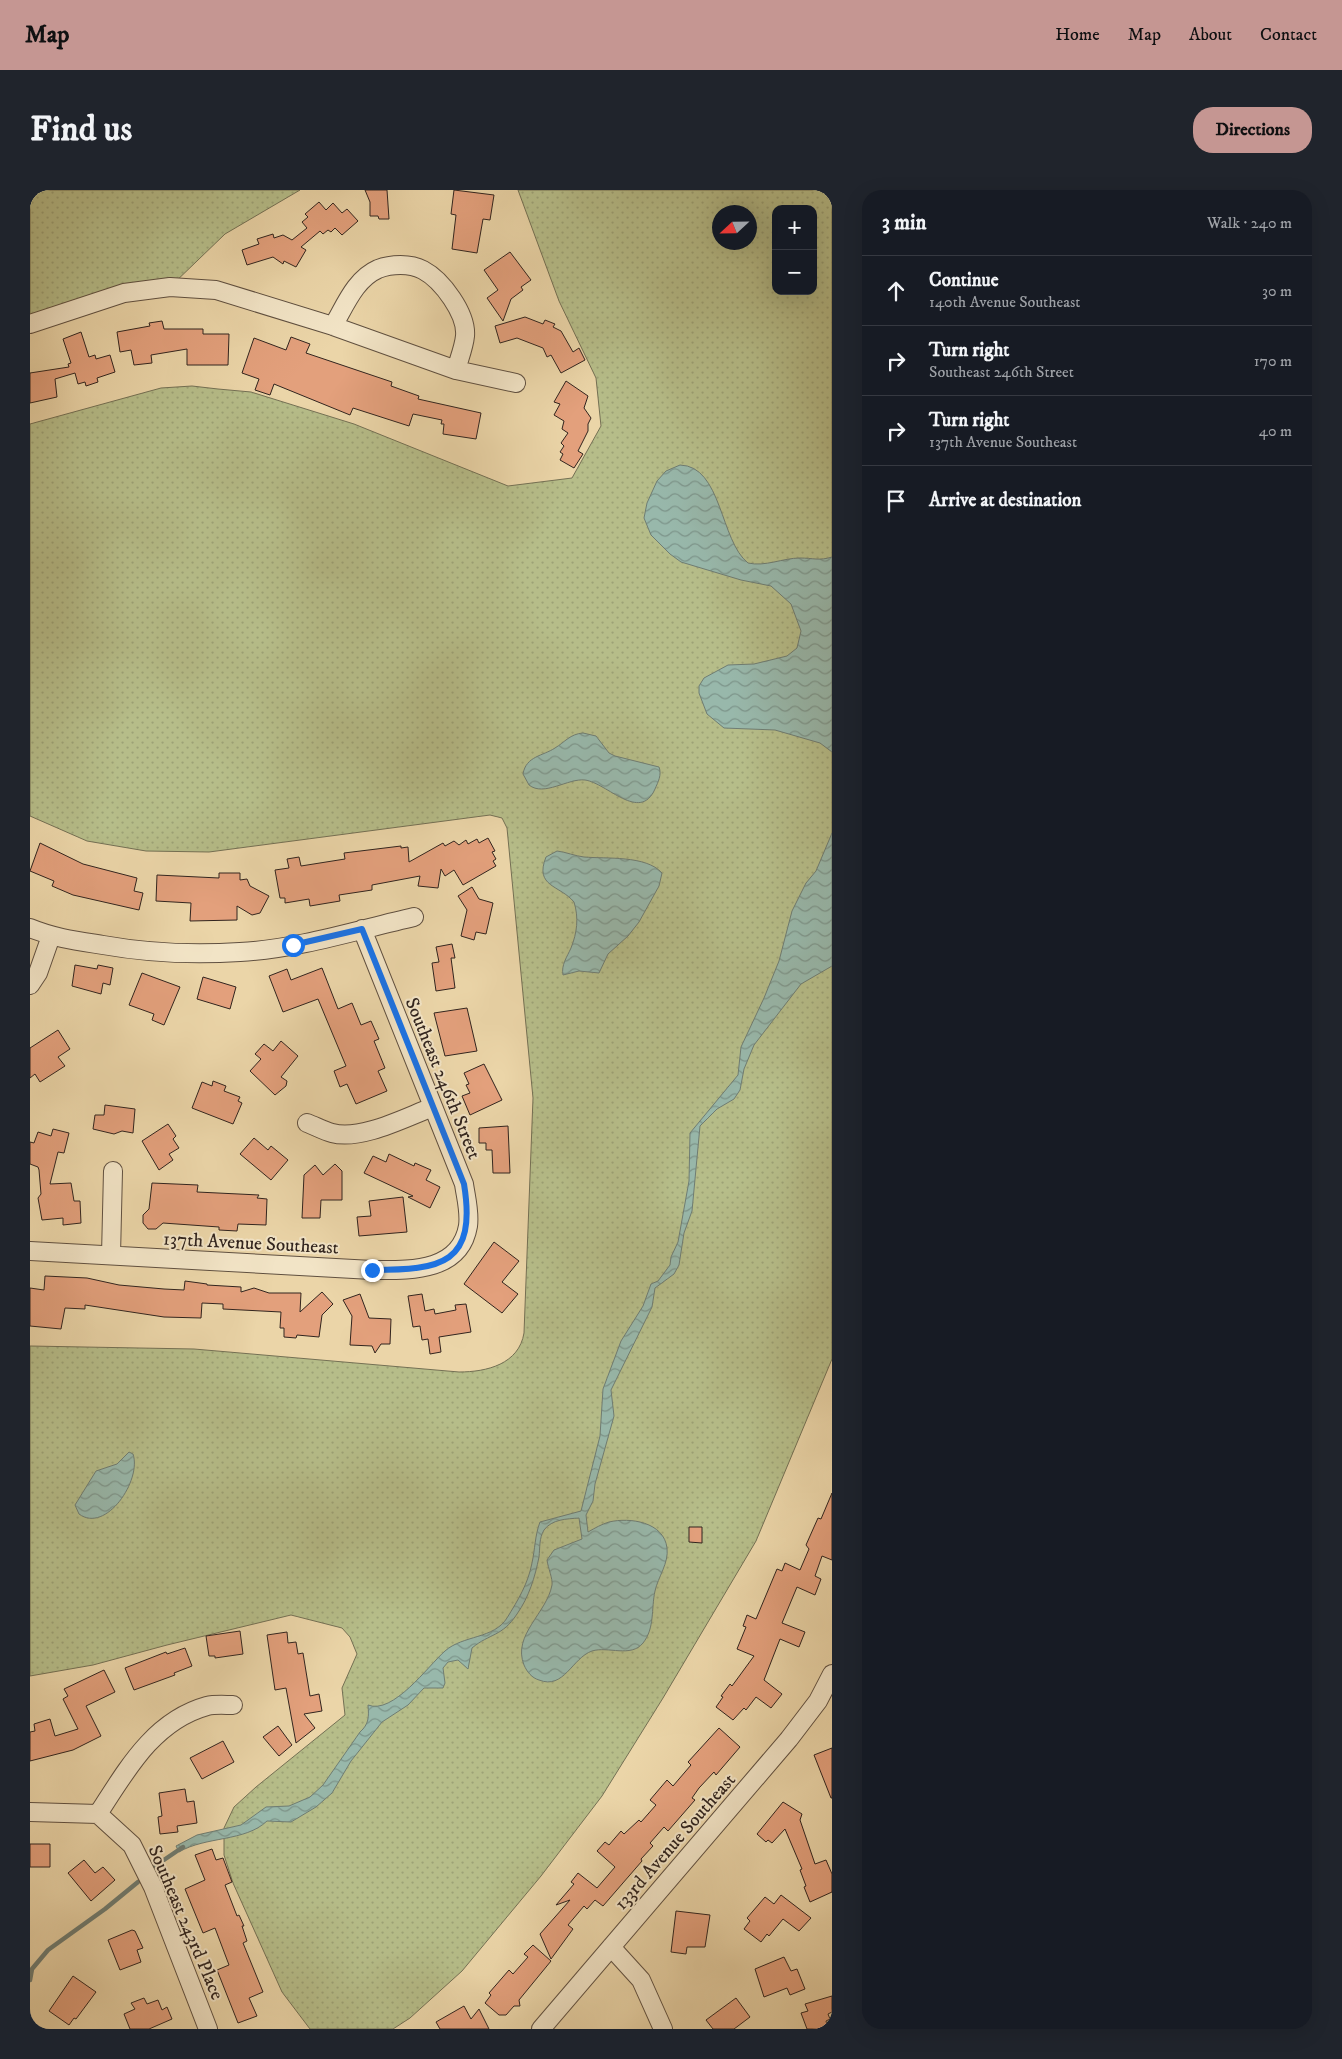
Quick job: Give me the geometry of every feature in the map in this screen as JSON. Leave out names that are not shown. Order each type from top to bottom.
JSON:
[{"type":"street","points":[[334,326],[354,289],[377,270],[397,264],[423,269],[446,289],[459,309],[465,335],[456,370]]},
{"type":"street","points":[[30,324],[124,293],[170,287],[216,290],[334,326],[456,370],[516,383]]},
{"type":"street","points":[[30,928],[51,936],[120,948],[178,954],[241,952],[293,945],[414,917]]},
{"type":"street","name":"Southeast 246th Street","points":[[362,929],[464,1184],[468,1212],[467,1228],[460,1244]]},
{"type":"street","points":[[30,986],[38,973],[51,936]]},
{"type":"street","points":[[307,1123],[334,1134],[353,1134],[381,1127],[433,1107]]},
{"type":"street","points":[[111,1255],[113,1171]]},
{"type":"street","name":"137th Avenue Southeast","points":[[30,1251],[398,1270],[418,1269],[438,1264],[449,1258],[460,1244]]},
{"type":"street","name":"133rd Avenue Southeast","points":[[541,2029],[789,1739],[818,1701],[832,1674]]},
{"type":"street","points":[[30,1812],[98,1814],[131,1763],[153,1736],[180,1717],[208,1706],[233,1705]]},
{"type":"street","name":"Southeast 243rd Place","points":[[98,1814],[132,1845],[153,1887],[208,2029]]},
{"type":"street","points":[[611,1947],[641,1980],[662,2029]]},
{"type":"green space","points":[[30,190],[300,190],[225,234],[170,287],[30,324]]},
{"type":"green space","points":[[518,190],[832,190],[832,1359],[756,1541],[663,1698],[602,1796],[541,1876],[462,1971],[410,2018],[393,2029],[310,2029],[282,1992],[233,1883],[224,1855],[224,1828],[234,1807],[345,1715],[342,1688],[357,1654],[350,1637],[342,1628],[291,1615],[93,1665],[30,1676],[30,1346],[194,1349],[459,1372],[491,1368],[509,1359],[516,1352],[521,1344],[524,1333],[533,1098],[507,828],[502,818],[490,815],[209,852],[146,851],[87,841],[30,816],[30,424],[161,388],[192,386],[251,392],[354,424],[508,486],[572,478],[601,426],[596,378],[559,301]]},
{"type":"water","points":[[680,465],[694,469],[704,478],[713,491],[731,539],[739,553],[748,563],[761,564],[794,558],[820,559],[832,557],[832,752],[820,743],[775,730],[724,728],[707,714],[699,693],[699,686],[704,678],[728,665],[754,664],[787,656],[797,648],[801,631],[791,604],[771,586],[741,580],[681,562],[651,535],[644,518],[647,503],[657,481],[666,471]]},
{"type":"water","points":[[583,733],[596,736],[609,753],[615,756],[659,767],[658,781],[649,798],[641,802],[632,802],[585,780],[542,789],[529,785],[523,774],[531,760],[550,751],[571,737]]},
{"type":"water","points":[[832,833],[832,966],[801,984],[754,1045],[744,1069],[740,1090],[734,1099],[717,1109],[700,1126],[692,1211],[684,1233],[679,1265],[674,1274],[655,1288],[652,1307],[611,1390],[614,1416],[595,1484],[593,1501],[586,1515],[588,1532],[609,1522],[626,1520],[645,1523],[660,1532],[665,1539],[667,1554],[665,1565],[656,1586],[651,1625],[647,1637],[643,1643],[632,1650],[592,1651],[555,1681],[539,1680],[528,1672],[524,1665],[522,1654],[523,1644],[526,1634],[549,1595],[552,1585],[547,1560],[554,1550],[582,1539],[579,1518],[555,1522],[547,1526],[542,1533],[536,1572],[531,1587],[525,1601],[511,1621],[501,1631],[472,1648],[468,1669],[458,1660],[448,1662],[443,1668],[445,1683],[443,1688],[424,1688],[408,1705],[382,1722],[351,1761],[332,1793],[316,1807],[291,1822],[267,1821],[258,1828],[237,1836],[201,1843],[179,1852],[176,1846],[197,1835],[241,1825],[266,1807],[289,1806],[310,1797],[323,1785],[367,1723],[368,1705],[378,1706],[388,1703],[399,1696],[452,1646],[494,1630],[507,1618],[528,1578],[540,1522],[581,1511],[600,1436],[603,1389],[621,1341],[643,1306],[651,1284],[658,1281],[670,1265],[671,1257],[678,1242],[689,1181],[690,1133],[738,1075],[741,1047],[779,961],[792,911],[806,883],[816,871]]},
{"type":"water","points":[[557,851],[584,857],[625,859],[646,863],[662,873],[659,886],[639,922],[628,936],[608,954],[599,973],[579,971],[563,975],[564,964],[575,937],[577,920],[574,902],[550,884],[543,874],[546,857]]},
{"type":"water","points":[[129,1452],[133,1454],[132,1477],[120,1501],[110,1511],[100,1517],[89,1518],[79,1514],[75,1505],[96,1471],[117,1464]]},
{"type":"building","points":[[365,190],[387,190],[389,219],[379,219],[378,216],[370,216],[370,202]]},
{"type":"building","points":[[454,190],[494,195],[490,220],[483,219],[477,253],[452,249],[456,215],[451,214]]},
{"type":"building","points":[[319,202],[326,210],[333,203],[342,213],[347,209],[358,221],[342,235],[335,228],[331,232],[328,230],[323,234],[320,231],[301,247],[306,250],[296,267],[284,261],[283,264],[273,257],[247,265],[242,250],[259,244],[257,239],[273,234],[274,238],[283,235],[292,240],[307,228],[302,222],[308,217],[305,214]]},
{"type":"building","points":[[510,252],[531,280],[521,287],[523,290],[511,299],[503,321],[487,298],[498,290],[484,270]]},
{"type":"building","points":[[525,317],[543,324],[545,320],[555,324],[553,327],[561,331],[573,352],[579,348],[585,360],[561,373],[551,355],[547,357],[543,348],[517,338],[500,343],[495,326]]},
{"type":"building","points":[[162,321],[164,329],[203,329],[203,334],[229,334],[228,365],[187,365],[187,349],[151,355],[152,363],[134,365],[131,350],[120,352],[117,332],[150,326],[149,323]]},
{"type":"building","points":[[81,332],[89,357],[95,355],[96,359],[110,355],[115,372],[97,378],[98,382],[86,386],[85,382],[78,384],[75,373],[55,379],[57,397],[30,403],[30,373],[69,367],[68,364],[71,363],[63,339]]},
{"type":"building","points":[[291,337],[310,344],[306,353],[392,382],[391,386],[419,396],[418,399],[481,413],[476,439],[443,434],[444,424],[441,424],[442,420],[413,414],[409,426],[353,408],[350,415],[274,384],[270,395],[255,390],[259,379],[242,373],[254,338],[286,350]]},
{"type":"building","points":[[566,381],[588,396],[584,408],[591,418],[588,424],[588,431],[578,451],[583,454],[574,468],[560,460],[563,454],[560,452],[564,446],[561,443],[568,433],[562,429],[564,421],[554,415],[560,404],[554,402]]},
{"type":"building","points":[[488,838],[495,851],[492,852],[496,859],[493,861],[496,866],[463,885],[454,870],[445,876],[441,869],[438,888],[418,886],[420,876],[372,885],[372,890],[339,895],[340,901],[310,906],[309,899],[285,903],[285,898],[280,898],[275,870],[289,868],[287,859],[299,857],[301,866],[345,859],[344,853],[401,846],[401,848],[408,847],[409,862],[443,843],[445,846],[454,841],[459,845],[466,840],[468,844],[477,839],[479,843]]},
{"type":"building","points":[[40,843],[83,864],[137,878],[134,891],[143,893],[139,910],[73,895],[52,886],[54,881],[30,871]]},
{"type":"building","points":[[219,873],[240,873],[240,880],[247,879],[250,886],[269,896],[260,913],[252,915],[237,906],[237,920],[190,921],[191,903],[156,901],[157,875],[219,878]]},
{"type":"building","points":[[472,887],[479,899],[493,903],[486,934],[476,932],[474,940],[461,936],[467,910],[458,896]]},
{"type":"building","points":[[452,944],[455,958],[451,958],[455,988],[436,991],[432,963],[439,962],[436,947]]},
{"type":"building","points":[[75,965],[97,969],[98,965],[113,968],[110,985],[103,983],[101,994],[72,986]]},
{"type":"building","points":[[322,968],[338,1009],[352,1003],[361,1025],[371,1021],[379,1039],[374,1041],[385,1068],[378,1071],[387,1091],[356,1104],[347,1084],[340,1087],[334,1071],[346,1066],[318,999],[283,1012],[269,976],[287,969],[291,980]]},
{"type":"building","points":[[142,973],[180,987],[164,1025],[152,1020],[154,1014],[129,1005]]},
{"type":"building","points":[[203,977],[236,987],[230,1009],[197,999]]},
{"type":"building","points":[[467,1008],[477,1051],[445,1056],[434,1013]]},
{"type":"building","points":[[58,1030],[70,1049],[58,1057],[65,1066],[40,1082],[35,1074],[30,1078],[30,1048]]},
{"type":"building","points":[[281,1041],[298,1056],[281,1077],[287,1081],[286,1086],[275,1095],[250,1071],[261,1059],[255,1054],[264,1044],[273,1051]]},
{"type":"building","points":[[484,1064],[502,1100],[470,1115],[462,1096],[470,1093],[466,1085],[469,1084],[464,1073]]},
{"type":"building","points":[[213,1081],[226,1086],[224,1091],[240,1097],[238,1101],[242,1103],[233,1124],[192,1108],[202,1082],[212,1086]]},
{"type":"building","points":[[105,1105],[135,1109],[133,1133],[122,1131],[114,1134],[93,1129],[95,1115],[104,1115]]},
{"type":"building","points":[[168,1124],[176,1136],[173,1139],[179,1148],[169,1154],[173,1160],[159,1170],[142,1141]]},
{"type":"building","points":[[508,1126],[510,1173],[493,1173],[492,1150],[486,1150],[486,1143],[479,1143],[479,1128]]},
{"type":"building","points":[[53,1129],[69,1133],[64,1153],[58,1152],[50,1184],[71,1183],[74,1201],[80,1201],[81,1223],[63,1225],[63,1218],[42,1220],[38,1198],[41,1194],[39,1170],[38,1167],[30,1164],[30,1142],[34,1143],[38,1132],[51,1136]]},
{"type":"building","points":[[254,1138],[268,1150],[271,1146],[288,1160],[271,1180],[240,1154]]},
{"type":"building","points":[[389,1154],[414,1166],[415,1163],[431,1170],[426,1180],[440,1187],[430,1208],[408,1197],[413,1196],[364,1173],[373,1156],[386,1162]]},
{"type":"building","points":[[335,1164],[342,1171],[342,1200],[321,1200],[320,1218],[302,1218],[304,1175],[315,1165],[323,1175]]},
{"type":"building","points":[[152,1183],[198,1185],[197,1192],[259,1195],[257,1198],[267,1199],[266,1225],[238,1224],[237,1231],[219,1230],[219,1227],[163,1223],[156,1229],[148,1229],[143,1223],[143,1215],[149,1209]]},
{"type":"building","points":[[403,1197],[407,1232],[359,1236],[357,1217],[371,1216],[369,1201]]},
{"type":"building","points":[[494,1242],[519,1261],[502,1282],[518,1294],[502,1313],[464,1284]]},
{"type":"building","points":[[45,1276],[87,1278],[119,1285],[164,1289],[184,1290],[185,1281],[207,1285],[241,1287],[241,1292],[254,1288],[269,1293],[301,1293],[300,1312],[322,1292],[333,1304],[322,1315],[319,1337],[297,1335],[296,1338],[284,1337],[284,1328],[280,1328],[281,1312],[223,1309],[223,1304],[202,1303],[201,1318],[164,1317],[85,1305],[85,1309],[65,1308],[61,1329],[30,1326],[30,1288],[44,1290]]},
{"type":"building","points":[[360,1294],[369,1318],[391,1319],[390,1344],[381,1344],[375,1353],[372,1346],[350,1345],[352,1316],[343,1300]]},
{"type":"building","points":[[422,1294],[425,1311],[434,1309],[435,1314],[456,1310],[455,1305],[466,1304],[471,1332],[439,1337],[441,1352],[430,1354],[428,1339],[422,1340],[420,1326],[413,1327],[408,1296]]},
{"type":"building","points":[[832,1493],[832,1560],[822,1556],[815,1576],[821,1579],[815,1595],[797,1587],[782,1623],[805,1632],[799,1647],[780,1639],[764,1680],[782,1694],[771,1708],[756,1697],[746,1710],[744,1708],[733,1720],[716,1707],[723,1697],[721,1696],[730,1684],[732,1686],[754,1656],[737,1649],[746,1627],[743,1626],[747,1615],[756,1619],[777,1569],[782,1571],[785,1563],[800,1570],[809,1549],[806,1545],[818,1518],[821,1519]]},
{"type":"building","points":[[689,1527],[702,1527],[702,1543],[689,1542]]},
{"type":"building","points":[[240,1631],[243,1654],[215,1658],[215,1656],[209,1656],[206,1636]]},
{"type":"building","points":[[287,1632],[288,1643],[296,1642],[298,1654],[303,1653],[310,1696],[319,1694],[322,1711],[304,1714],[315,1728],[296,1743],[286,1688],[275,1690],[267,1635]]},
{"type":"building","points":[[185,1648],[192,1666],[174,1673],[175,1675],[134,1690],[125,1668],[166,1652],[167,1654]]},
{"type":"building","points":[[104,1670],[115,1692],[86,1706],[101,1736],[73,1750],[30,1761],[30,1732],[35,1731],[34,1724],[50,1719],[55,1736],[78,1729],[63,1699],[68,1696],[64,1689]]},
{"type":"building","points":[[278,1726],[292,1745],[279,1756],[263,1737]]},
{"type":"building","points":[[719,1728],[740,1747],[716,1775],[714,1772],[699,1788],[692,1798],[695,1800],[668,1831],[664,1827],[650,1843],[653,1846],[641,1859],[642,1861],[603,1906],[595,1900],[587,1909],[584,1906],[568,1925],[573,1929],[551,1959],[540,1934],[570,1900],[556,1905],[574,1884],[571,1882],[578,1873],[597,1888],[615,1867],[597,1851],[605,1842],[609,1845],[621,1831],[624,1834],[639,1820],[641,1822],[656,1805],[650,1800],[667,1780],[673,1786],[691,1765],[688,1762]]},
{"type":"building","points":[[223,1741],[234,1762],[202,1779],[190,1758]]},
{"type":"building","points":[[832,1748],[832,1798],[831,1798],[814,1755]]},
{"type":"building","points":[[185,1789],[187,1802],[194,1801],[197,1823],[177,1826],[178,1832],[160,1834],[158,1817],[162,1816],[159,1793]]},
{"type":"building","points":[[783,1802],[802,1814],[800,1820],[815,1864],[826,1860],[832,1874],[832,1892],[810,1902],[804,1887],[806,1886],[800,1870],[802,1869],[785,1829],[772,1843],[768,1840],[766,1842],[757,1834]]},
{"type":"building","points":[[30,1844],[50,1844],[50,1867],[30,1867]]},
{"type":"building","points":[[212,1849],[216,1860],[223,1858],[232,1882],[225,1885],[237,1916],[239,1915],[244,1926],[242,1926],[247,1941],[243,1943],[263,1992],[249,1998],[257,2016],[238,2023],[217,1970],[229,1965],[215,1928],[203,1933],[185,1889],[205,1880],[195,1855]]},
{"type":"building","points":[[84,1860],[95,1873],[103,1867],[115,1880],[91,1901],[68,1873]]},
{"type":"building","points":[[781,1895],[811,1918],[799,1931],[783,1919],[769,1936],[767,1934],[761,1942],[744,1929],[750,1921],[747,1918],[765,1897],[774,1904]]},
{"type":"building","points":[[676,1911],[710,1915],[705,1947],[687,1947],[686,1954],[671,1952]]},
{"type":"building","points":[[132,1930],[135,1931],[143,1948],[137,1950],[141,1962],[120,1970],[108,1940]]},
{"type":"building","points":[[533,1945],[551,1961],[519,2000],[520,2006],[514,2006],[506,2015],[499,2015],[485,2003],[491,1995],[489,1993],[509,1970],[513,1974],[528,1957],[524,1954]]},
{"type":"building","points":[[784,1957],[791,1971],[797,1969],[805,1989],[790,1995],[787,1988],[764,1997],[755,1969]]},
{"type":"building","points":[[73,1976],[96,1992],[76,2019],[74,2018],[69,2025],[49,2011]]},
{"type":"building","points":[[832,1996],[832,2012],[828,2014],[830,2019],[826,2021],[828,2029],[807,2029],[801,2013],[808,2011],[805,2004]]},
{"type":"building","points":[[144,1998],[147,2004],[158,2000],[162,2010],[167,2007],[172,2019],[149,2029],[130,2029],[124,2014],[135,2009],[131,2003]]},
{"type":"building","points":[[736,1998],[750,2017],[734,2029],[713,2029],[706,2020]]},
{"type":"building","points":[[464,2006],[471,2019],[479,2009],[489,2029],[440,2029],[436,2022]]},
{"type":"waterway","points":[[155,1866],[183,1847]]},
{"type":"waterway","points":[[30,1980],[32,1969],[48,1950],[105,1909],[138,1882]]},
{"type":"route","points":[[293,945],[362,929],[464,1184],[468,1212],[467,1228],[460,1244],[449,1258],[438,1264],[418,1269],[372,1270]]}]
